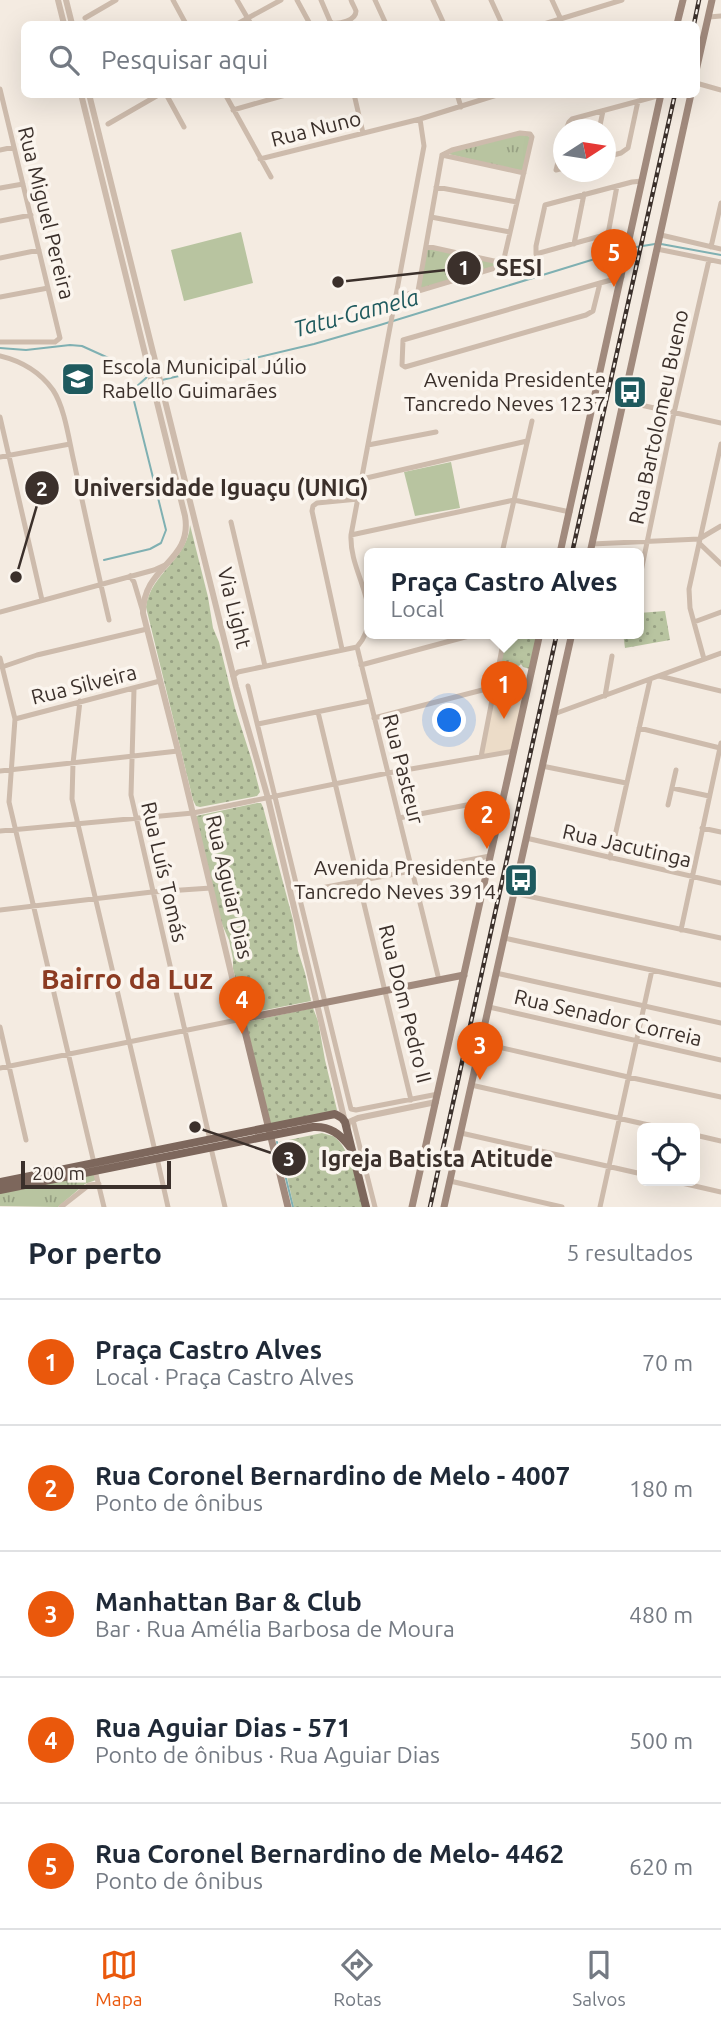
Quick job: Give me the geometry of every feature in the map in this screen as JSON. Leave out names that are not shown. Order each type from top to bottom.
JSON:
[{"type":"main road","points":[[678,21],[683,0]]},
{"type":"main road","points":[[700,54],[712,0]]},
{"type":"main road","points":[[561,548],[660,98]]},
{"type":"main road","points":[[591,548],[690,98]]},
{"type":"main road","points":[[412,1207],[539,639]]},
{"type":"main road","points":[[444,1207],[571,639]]},
{"type":"main road","points":[[242,1019],[464,975]]},
{"type":"main road","name":"Rua Aguiar Dias","points":[[242,1019],[288,1207]]},
{"type":"main road","points":[[0,1182],[211,1144],[333,1114],[340,1116],[348,1124],[366,1207]]},
{"type":"main road","points":[[269,1131],[324,1127],[342,1137],[353,1153]]},
{"type":"main road","points":[[0,1190],[95,1166]]},
{"type":"street","points":[[58,0],[63,21]]},
{"type":"street","points":[[66,0],[71,21]]},
{"type":"street","points":[[85,18],[116,0]]},
{"type":"street","points":[[173,0],[184,21]]},
{"type":"street","points":[[237,0],[248,21]]},
{"type":"street","points":[[250,21],[281,0]]},
{"type":"street","points":[[297,0],[308,21]]},
{"type":"street","points":[[321,0],[330,21]]},
{"type":"street","points":[[347,21],[355,15],[351,0]]},
{"type":"street","points":[[375,0],[385,21]]},
{"type":"street","points":[[433,0],[443,21]]},
{"type":"street","points":[[491,0],[501,21]]},
{"type":"street","points":[[552,0],[562,21]]},
{"type":"street","points":[[564,21],[613,1],[622,0]]},
{"type":"street","points":[[709,17],[721,16]]},
{"type":"street","points":[[700,84],[721,90]]},
{"type":"street","name":"Rua Miguel Pereira","points":[[0,89],[60,338],[55,342],[0,342]]},
{"type":"street","points":[[82,98],[187,527],[182,544],[148,586],[144,595],[143,613]]},
{"type":"street","name":"Via Light","points":[[90,98],[233,676],[268,798],[348,1124]]},
{"type":"street","points":[[108,124],[153,98]]},
{"type":"street","points":[[168,98],[184,127]]},
{"type":"street","points":[[227,98],[271,177]]},
{"type":"street","points":[[233,110],[275,98]]},
{"type":"street","points":[[355,98],[363,133]]},
{"type":"street","points":[[458,98],[461,107]]},
{"type":"street","name":"Rua Nuno","points":[[260,159],[420,119],[488,98]]},
{"type":"street","points":[[572,119],[651,98]]},
{"type":"street","points":[[616,154],[628,148],[638,101]]},
{"type":"street","points":[[601,119],[603,111]]},
{"type":"street","points":[[364,581],[351,551],[351,535],[424,146],[420,119]]},
{"type":"street","points":[[395,298],[495,268],[503,263],[532,137],[520,133],[442,155]]},
{"type":"street","points":[[0,150],[14,147]]},
{"type":"street","points":[[418,291],[442,155]]},
{"type":"street","points":[[442,155],[524,173]]},
{"type":"street","points":[[617,186],[608,234],[536,254],[545,205],[632,182],[642,181]]},
{"type":"street","points":[[0,188],[23,184]]},
{"type":"street","points":[[436,187],[517,202]]},
{"type":"street","points":[[574,244],[584,194]]},
{"type":"street","points":[[711,247],[721,203]]},
{"type":"street","points":[[0,221],[31,215]]},
{"type":"street","points":[[431,216],[510,232]]},
{"type":"street","points":[[660,235],[721,249]]},
{"type":"street","points":[[426,246],[503,263]]},
{"type":"street","points":[[658,248],[721,262]]},
{"type":"street","points":[[0,258],[39,250]]},
{"type":"street","name":"Rua Bartolomeu Bueno","points":[[644,559],[709,260]]},
{"type":"street","points":[[600,282],[593,311],[586,315],[405,367],[402,365],[404,340],[600,282],[622,277]]},
{"type":"street","points":[[0,297],[48,288]]},
{"type":"street","points":[[0,356],[33,370],[54,391],[70,444],[109,620]]},
{"type":"street","points":[[624,401],[721,423]]},
{"type":"street","points":[[0,417],[42,600]]},
{"type":"street","points":[[503,548],[532,421]]},
{"type":"street","points":[[368,445],[436,432]]},
{"type":"street","points":[[362,479],[527,441]]},
{"type":"street","points":[[0,457],[70,444]]},
{"type":"street","points":[[704,659],[689,600],[689,589],[721,444]]},
{"type":"street","points":[[342,649],[313,506],[317,503],[358,499]]},
{"type":"street","points":[[351,535],[514,500],[570,512]]},
{"type":"street","points":[[231,522],[265,666]]},
{"type":"street","points":[[592,544],[699,541],[721,526]]},
{"type":"street","points":[[699,541],[721,564]]},
{"type":"street","points":[[0,612],[165,565]]},
{"type":"street","name":"Rua Aguiar Dias","points":[[130,576],[143,613],[178,751],[242,1019]]},
{"type":"street","points":[[694,622],[721,612]]},
{"type":"street","points":[[2,667],[37,655],[147,629]]},
{"type":"street","points":[[233,676],[238,672],[356,647],[364,634]]},
{"type":"street","points":[[361,664],[457,639]]},
{"type":"street","points":[[481,757],[504,639]]},
{"type":"street","name":"Rua Pasteur","points":[[356,647],[439,980]]},
{"type":"street","points":[[554,714],[721,653]]},
{"type":"street","points":[[605,696],[612,656]]},
{"type":"street","points":[[0,658],[15,719],[9,802],[104,1207]]},
{"type":"street","points":[[659,676],[721,691]]},
{"type":"street","points":[[610,858],[650,680]]},
{"type":"street","name":"Rua Silveira","points":[[15,719],[160,681]]},
{"type":"street","points":[[248,686],[352,1110],[437,1098]]},
{"type":"street","points":[[374,718],[494,687]]},
{"type":"street","name":"Rua Luís Tomás","points":[[134,689],[131,795],[135,819],[225,1207]]},
{"type":"street","points":[[80,701],[72,799],[168,1207]]},
{"type":"street","points":[[258,724],[370,701]]},
{"type":"street","name":"Rua Dom Pedro II","points":[[318,712],[411,1100]]},
{"type":"street","points":[[639,728],[720,746],[681,930]]},
{"type":"street","points":[[0,771],[178,751]]},
{"type":"street","points":[[0,831],[193,813],[514,751]]},
{"type":"street","points":[[542,766],[626,783]]},
{"type":"street","points":[[668,806],[676,770]]},
{"type":"street","points":[[712,783],[721,785]]},
{"type":"street","points":[[672,788],[709,796]]},
{"type":"street","points":[[399,818],[503,798]]},
{"type":"street","points":[[702,828],[721,832]]},
{"type":"street","name":"Rua Jacutinga","points":[[526,838],[721,883]]},
{"type":"street","points":[[300,892],[490,856]]},
{"type":"street","points":[[0,910],[152,892],[211,888]]},
{"type":"street","points":[[514,892],[721,939]]},
{"type":"street","points":[[504,938],[721,985]]},
{"type":"street","points":[[600,1207],[652,970]]},
{"type":"street","points":[[496,972],[721,1023]]},
{"type":"street","name":"Rua Senador Correia","points":[[489,1007],[721,1060]]},
{"type":"street","points":[[0,1068],[242,1019]]},
{"type":"street","points":[[0,1027],[26,1140]]},
{"type":"street","points":[[481,1043],[721,1097]]},
{"type":"street","points":[[471,1085],[641,1123]]},
{"type":"street","points":[[374,1207],[348,1124],[437,1098]]},
{"type":"street","points":[[461,1133],[637,1173]]},
{"type":"street","points":[[700,1137],[721,1141]]},
{"type":"street","points":[[450,1181],[562,1207]]},
{"type":"street","points":[[61,1207],[89,1185],[99,1184]]},
{"type":"street","points":[[695,1186],[721,1192]]},
{"type":"green space","points":[[520,134],[532,137],[523,172],[444,153]]},
{"type":"green space","points":[[241,232],[253,283],[184,301],[171,250]]},
{"type":"green space","points":[[427,248],[501,264],[419,290]]},
{"type":"green space","points":[[451,462],[460,508],[415,516],[404,472]]},
{"type":"green space","points":[[190,525],[213,628],[260,792],[257,796],[200,807],[196,806],[193,800],[146,607],[154,585],[183,548]]},
{"type":"green space","points":[[665,611],[670,640],[625,648],[624,639],[644,639],[644,613]]},
{"type":"green space","points":[[506,639],[537,639],[530,669],[509,661],[501,663]]},
{"type":"green space","points":[[261,803],[263,807],[311,1001],[245,1014],[233,969],[229,940],[221,922],[196,816]]},
{"type":"green space","points":[[313,1008],[337,1110],[270,1124],[246,1022]]},
{"type":"green space","points":[[322,1133],[333,1136],[344,1149],[363,1207],[294,1207],[279,1142]]},
{"type":"green space","points":[[94,1174],[96,1180],[85,1184],[58,1207],[0,1206],[0,1193]]},
{"type":"shaded area","points":[[499,672],[528,678],[513,750],[482,756]]},
{"type":"waterway","name":"Tatu-Gamela","points":[[630,248],[655,244]]},
{"type":"waterway","name":"Tatu-Gamela","points":[[661,244],[721,255]]},
{"type":"waterway","name":"Tatu-Gamela","points":[[162,380],[314,344],[624,250]]},
{"type":"waterway","name":"Tatu-Gamela","points":[[0,348],[26,350],[82,346],[146,375]]},
{"type":"waterway","points":[[104,560],[150,549],[161,543],[166,530],[133,397],[134,389],[147,377]]},
{"type":"waterway","points":[[277,1142],[293,1207]]},
{"type":"railway","points":[[695,21],[699,0]]},
{"type":"railway","points":[[573,548],[674,98]]},
{"type":"railway","points":[[430,1207],[556,639]]},
{"type":"place","name":"SESI","points":[[338,282]]},
{"type":"place","name":"Rua Coronel Bernardino de Melo- 4462","points":[[614,287]]},
{"type":"place","name":"Escola Municipal Júlio Rabello Guimarães","points":[[78,379]]},
{"type":"place","name":"Avenida Presidente Tancredo Neves 1237","points":[[630,392]]},
{"type":"place","name":"Universidade Iguaçu (UNIG)","points":[[16,577]]},
{"type":"place","name":"Praça Castro Alves","points":[[504,719]]},
{"type":"place","name":"Rua Coronel Bernardino de Melo - 4007","points":[[487,849]]},
{"type":"place","name":"Avenida Presidente Tancredo Neves 3914","points":[[521,880]]},
{"type":"place","name":"Rua Aguiar Dias - 571","points":[[242,1034]]},
{"type":"place","name":"Manhattan Bar & Club","points":[[480,1080]]},
{"type":"place","name":"Igreja Batista Atitude","points":[[195,1127]]},
{"type":"district","name":"Bairro da Luz","points":[[127,979]]}]
